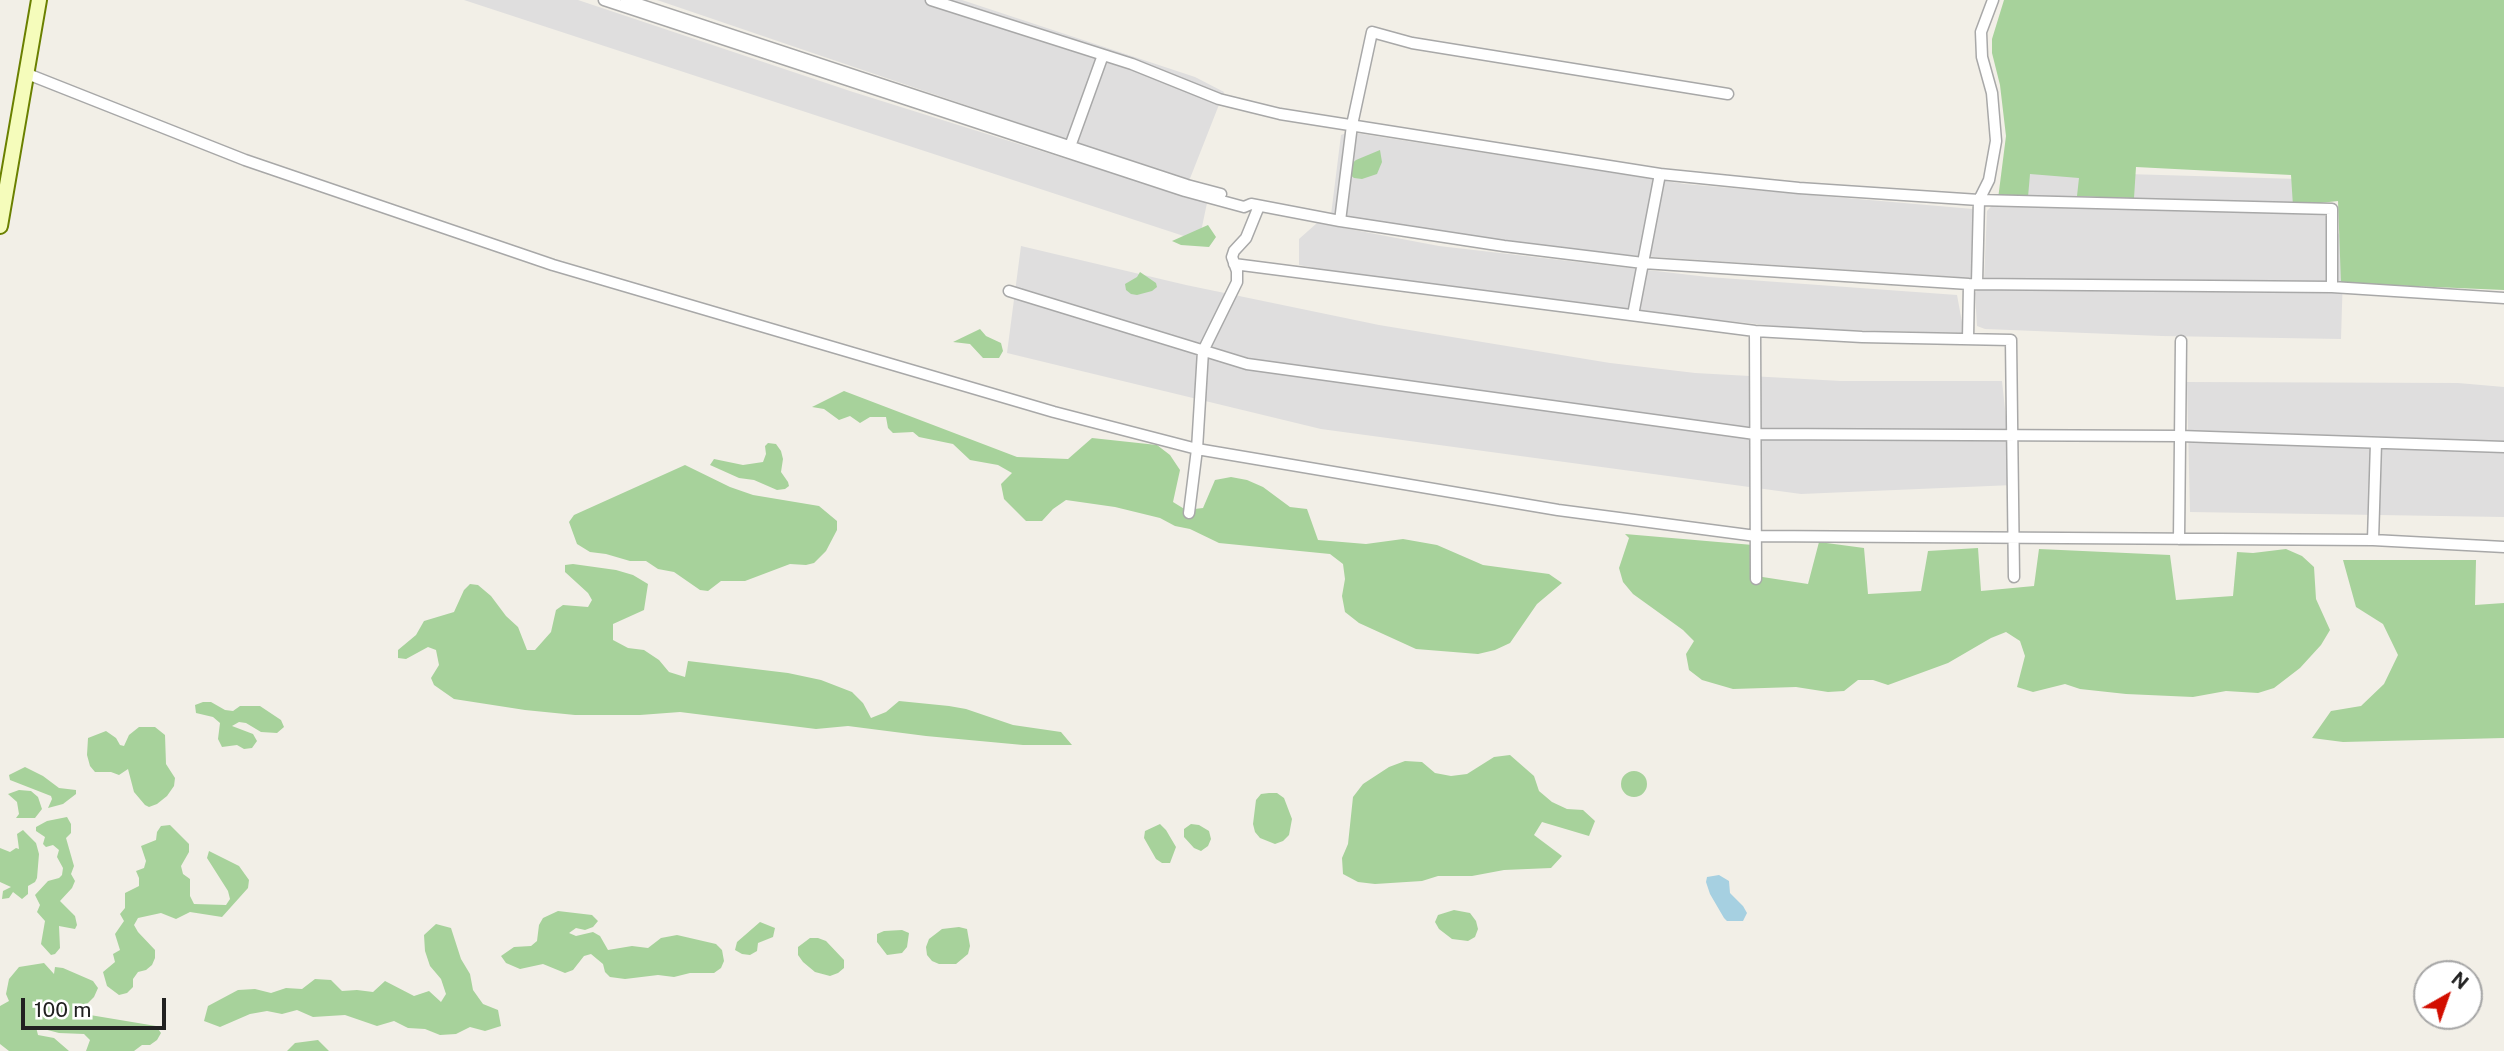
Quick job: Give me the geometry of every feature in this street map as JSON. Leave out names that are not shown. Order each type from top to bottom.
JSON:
[{"type":"main road","points":[[0,226],[39,0]]},
{"type":"street","points":[[604,0],[1069,150]]},
{"type":"street","points":[[626,0],[1185,191],[1244,206],[1255,205],[1340,221],[1643,263],[1973,284],[2332,287],[2504,298]]},
{"type":"street","points":[[932,0],[1103,55],[1219,99],[1280,114],[1660,174],[1799,188],[1979,200],[2332,209],[2332,287]]},
{"type":"street","points":[[1968,339],[1979,200],[1990,180],[1996,141],[1992,93],[1982,57],[1981,32],[1993,0]]},
{"type":"street","points":[[1340,221],[1352,125],[1371,32],[1412,43],[1728,94]]},
{"type":"street","points":[[1069,150],[1103,55]]},
{"type":"street","points":[[25,73],[245,160],[553,265],[1054,412],[1197,449],[1558,510],[1756,536],[2373,540],[2504,547]]},
{"type":"street","points":[[1633,315],[1660,174]]},
{"type":"street","points":[[1189,513],[1197,449],[1203,351],[1237,282],[1237,271],[1232,257],[1246,238],[1255,205]]},
{"type":"street","points":[[1234,264],[1755,331],[2011,340],[2014,578]]},
{"type":"street","points":[[1009,291],[1247,364],[1755,434],[2180,436],[2504,447]]},
{"type":"street","points":[[1755,331],[1756,579]]},
{"type":"street","points":[[2179,539],[2181,341]]},
{"type":"street","points":[[2373,540],[2376,443]]},
{"type":"shaded area","points":[[464,0],[578,0],[853,92],[1207,203],[1199,241]]},
{"type":"shaded area","points":[[657,0],[962,0],[1195,77],[1224,92],[1189,181]]},
{"type":"shaded area","points":[[1349,132],[1685,184],[1973,209],[1973,278],[1548,250],[1331,215],[1341,135]]},
{"type":"shaded area","points":[[2024,171],[2298,179],[2344,241],[2341,339],[2162,336],[1985,329],[1977,326],[1975,293],[1984,281],[1987,211]]},
{"type":"shaded area","points":[[1317,223],[1439,246],[1708,277],[1957,295],[1964,333],[1804,329],[1566,304],[1360,277],[1299,265],[1299,239]]},
{"type":"shaded area","points":[[1021,246],[1186,285],[1379,325],[1610,363],[1695,373],[1841,381],[2002,381],[2013,485],[1801,494],[1321,429],[1007,353]]},
{"type":"shaded area","points":[[2187,382],[2458,383],[2504,387],[2504,517],[2190,512]]},
{"type":"green space","points":[[2004,0],[2504,0],[2504,290],[2341,283],[2338,201],[2293,206],[2291,175],[2136,167],[2134,198],[2077,196],[2079,178],[2030,174],[2028,197],[1998,199],[2006,136],[1992,39]]},
{"type":"green space","points":[[1380,150],[1382,162],[1377,174],[1362,179],[1354,178],[1348,173],[1349,166],[1356,160]]},
{"type":"green space","points":[[1208,225],[1216,237],[1209,247],[1181,245],[1172,241]]},
{"type":"green space","points":[[1140,272],[1156,283],[1157,287],[1152,291],[1131,294],[1126,290],[1125,284]]},
{"type":"green space","points":[[980,329],[986,336],[1001,343],[1003,351],[999,358],[983,358],[970,344],[953,342]]},
{"type":"green space","points":[[844,391],[1017,457],[1068,459],[1092,438],[1157,445],[1170,455],[1180,470],[1173,502],[1186,510],[1203,508],[1215,480],[1231,477],[1247,480],[1263,487],[1290,507],[1307,509],[1318,540],[1366,544],[1403,539],[1437,545],[1483,565],[1549,574],[1562,583],[1537,604],[1510,643],[1495,650],[1478,654],[1416,649],[1359,623],[1345,612],[1342,596],[1345,579],[1343,564],[1330,554],[1219,543],[1160,518],[1115,507],[1066,500],[1042,521],[1026,521],[1004,499],[1001,484],[1012,473],[998,465],[970,460],[953,444],[919,437],[913,432],[893,433],[888,428],[886,417],[870,417],[860,423],[850,416],[839,420],[824,409],[812,407]]},
{"type":"green space","points":[[768,443],[776,444],[781,451],[781,472],[789,486],[785,489],[777,490],[754,480],[739,478],[710,465],[714,459],[743,465],[763,462],[765,446]]},
{"type":"green space","points":[[685,465],[753,495],[819,506],[837,521],[837,530],[826,551],[814,563],[790,564],[745,581],[721,581],[708,591],[700,590],[674,572],[658,569],[646,561],[630,561],[590,552],[577,544],[569,522],[574,515]]},
{"type":"green space","points":[[1625,534],[1753,545],[1756,576],[1808,584],[1819,542],[1864,548],[1868,594],[1921,591],[1928,551],[1978,548],[1981,591],[2034,586],[2039,549],[2170,555],[2176,600],[2233,596],[2237,552],[2286,549],[2302,556],[2314,567],[2316,599],[2330,630],[2321,645],[2300,668],[2274,688],[2258,693],[2226,691],[2193,697],[2126,694],[2080,689],[2065,684],[2033,692],[2017,687],[2025,656],[2020,641],[2006,632],[1948,663],[1888,685],[1873,680],[1858,680],[1844,691],[1828,692],[1796,687],[1733,689],[1702,680],[1689,670],[1686,654],[1694,641],[1633,594],[1623,582],[1619,568],[1629,538]]},
{"type":"green space","points":[[2343,560],[2476,560],[2475,605],[2504,603],[2504,738],[2343,742],[2312,738],[2331,711],[2361,706],[2384,684],[2398,655],[2383,624],[2356,607]]},
{"type":"green space","points":[[565,565],[616,570],[633,575],[648,584],[644,610],[613,624],[613,640],[628,648],[644,650],[659,660],[669,672],[685,677],[688,661],[788,673],[821,680],[852,692],[863,703],[871,718],[886,712],[899,701],[949,706],[1013,725],[1061,732],[1072,745],[1023,745],[848,726],[816,729],[680,712],[575,715],[525,710],[454,699],[434,685],[431,678],[439,665],[436,650],[428,647],[406,659],[398,658],[398,650],[416,635],[424,621],[454,612],[464,590],[470,584],[478,585],[491,596],[518,627],[527,650],[535,650],[551,632],[556,610],[563,605],[588,607],[592,600],[565,572]]},
{"type":"green space","points":[[211,702],[225,710],[233,711],[240,706],[260,706],[281,720],[284,727],[277,733],[261,732],[239,722],[232,726],[253,734],[257,741],[252,748],[244,749],[237,745],[222,747],[218,739],[220,723],[213,717],[196,713],[195,705]]},
{"type":"green space","points":[[139,727],[155,727],[165,735],[166,764],[175,778],[174,786],[167,796],[149,807],[134,792],[128,769],[119,775],[95,772],[87,755],[88,738],[106,731],[124,746],[129,735]]},
{"type":"green space","points":[[1510,755],[1534,776],[1539,791],[1552,802],[1567,809],[1583,810],[1595,821],[1589,836],[1542,822],[1534,835],[1562,856],[1551,868],[1504,870],[1472,876],[1438,876],[1422,881],[1375,884],[1358,882],[1343,874],[1342,858],[1348,844],[1353,797],[1363,784],[1389,767],[1405,761],[1422,762],[1435,773],[1451,776],[1467,774],[1494,757]]},
{"type":"green space","points":[[25,767],[59,788],[76,790],[76,794],[63,804],[48,808],[51,796],[10,780],[9,775]]},
{"type":"green space","points":[[1634,771],[1643,775],[1647,784],[1643,793],[1634,797],[1625,793],[1621,784],[1625,775]]},
{"type":"green space","points":[[19,790],[31,791],[38,797],[42,809],[35,818],[16,818],[19,814],[17,802],[8,794]]},
{"type":"green space","points":[[1277,793],[1284,798],[1292,819],[1289,835],[1275,844],[1260,838],[1253,824],[1256,800],[1261,794]]},
{"type":"green space","points":[[67,817],[71,824],[71,833],[66,838],[74,866],[71,874],[75,881],[60,901],[75,916],[77,925],[75,929],[59,926],[60,948],[51,955],[41,944],[45,921],[37,912],[40,905],[35,895],[48,881],[59,878],[63,868],[57,857],[59,850],[53,845],[46,847],[43,844],[45,837],[36,831],[36,827],[47,821]]},
{"type":"green space","points":[[1160,824],[1176,847],[1170,863],[1162,863],[1156,859],[1144,838],[1145,831]]},
{"type":"green space","points":[[1191,824],[1209,831],[1211,839],[1208,846],[1201,851],[1194,848],[1184,837],[1184,829]]},
{"type":"green space","points":[[170,825],[189,844],[189,852],[181,866],[183,874],[190,879],[190,896],[194,904],[226,905],[230,899],[228,891],[207,858],[209,851],[239,866],[249,880],[248,888],[222,917],[190,912],[176,919],[161,913],[138,918],[134,925],[155,950],[155,958],[146,970],[138,972],[133,979],[133,987],[127,993],[119,995],[107,986],[103,972],[115,962],[113,954],[120,950],[115,934],[124,921],[120,914],[125,908],[125,893],[139,886],[136,871],[144,868],[146,861],[141,846],[156,840],[161,826]]},
{"type":"green space","points":[[23,830],[36,843],[39,854],[37,878],[28,886],[28,894],[22,899],[13,892],[9,898],[2,899],[3,891],[11,887],[0,882],[0,848],[10,852],[19,849],[17,834]]},
{"type":"green space","points":[[1454,910],[1470,913],[1478,929],[1475,937],[1468,941],[1452,939],[1439,929],[1435,922],[1438,915]]},
{"type":"green space","points":[[558,911],[592,915],[598,921],[593,927],[585,930],[576,928],[569,933],[576,936],[593,932],[600,936],[608,950],[632,946],[648,948],[661,938],[677,935],[716,944],[722,950],[724,961],[721,968],[714,973],[625,979],[610,977],[603,964],[591,954],[584,956],[573,970],[565,973],[543,964],[520,969],[506,963],[501,956],[514,947],[531,946],[537,941],[539,925],[543,918]]},
{"type":"green space","points":[[760,922],[775,928],[773,937],[758,943],[757,951],[750,955],[735,950],[737,942]]},
{"type":"green space","points":[[436,924],[451,928],[461,959],[470,974],[473,990],[483,1004],[498,1010],[501,1026],[485,1031],[470,1027],[456,1034],[440,1035],[425,1029],[408,1028],[394,1021],[377,1026],[345,1015],[313,1017],[297,1010],[282,1014],[267,1011],[250,1014],[220,1027],[204,1021],[208,1006],[238,990],[255,989],[271,993],[286,988],[302,989],[315,979],[331,980],[342,991],[373,992],[385,981],[414,996],[429,991],[441,1002],[446,994],[425,951],[424,935]]},
{"type":"green space","points":[[942,929],[967,929],[970,946],[968,954],[956,964],[939,964],[932,961],[927,955],[929,939]]},
{"type":"green space","points":[[902,930],[909,933],[907,947],[902,953],[887,955],[877,942],[877,934]]},
{"type":"green space","points":[[810,938],[826,941],[844,960],[844,968],[830,976],[815,972],[803,962],[798,955],[798,947]]},
{"type":"green space","points":[[44,963],[54,974],[55,967],[63,968],[93,981],[98,988],[94,997],[78,1013],[156,1026],[161,1033],[157,1040],[134,1051],[86,1051],[90,1040],[84,1034],[59,1033],[36,1027],[38,1035],[54,1038],[69,1051],[9,1051],[0,1044],[0,1006],[9,1001],[6,994],[9,979],[19,967]]},
{"type":"green space","points":[[318,1040],[329,1051],[287,1051],[295,1043]]},
{"type":"water","points":[[1719,875],[1729,881],[1730,893],[1747,913],[1743,921],[1727,921],[1710,894],[1707,877]]}]
